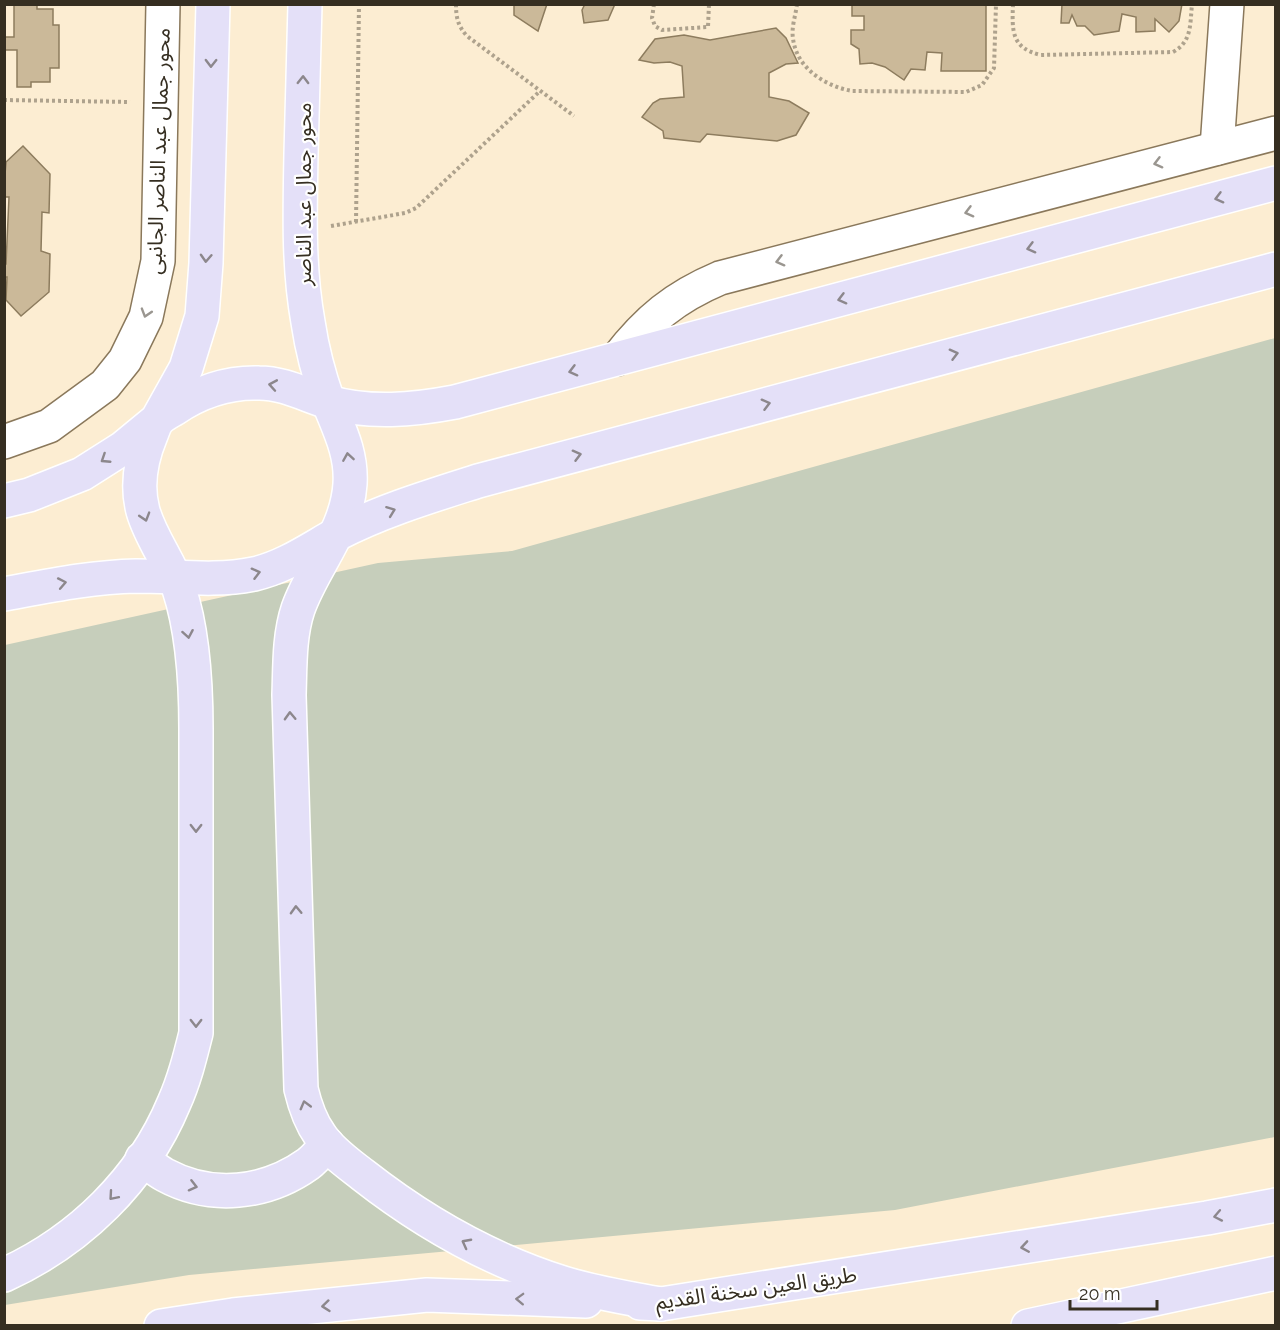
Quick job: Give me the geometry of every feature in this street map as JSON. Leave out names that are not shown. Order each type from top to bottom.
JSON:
[{"type":"main road","points":[[4,1275],[57,1247],[113,1198],[157,1137],[174,1104],[187,1069],[196,1033],[196,704],[191,649],[179,589],[148,527],[142,509],[140,471],[144,452],[157,420],[186,368],[202,316],[207,258],[213,4]]},
{"type":"main road","name":"محور جمال عبد الناصر","points":[[305,4],[299,232],[301,274],[316,362],[345,441],[350,485],[337,534],[298,610],[291,653],[289,695],[301,1089],[307,1113],[327,1144],[390,1196],[471,1246],[563,1283],[661,1304]]},
{"type":"main road","points":[[4,501],[29,495],[82,474],[123,448],[157,420],[192,397],[225,385],[260,382],[294,389],[329,402],[358,408],[388,410],[422,408],[454,402],[1275,183]]},
{"type":"main road","points":[[4,594],[88,579],[138,576],[235,578],[258,573],[285,563],[337,534],[396,509],[478,481],[1275,269]]},
{"type":"main road","points":[[142,1159],[163,1174],[187,1185],[212,1190],[238,1191],[264,1186],[288,1176],[310,1162],[327,1144]]},
{"type":"main road","name":"طريق العين سخنة القديم","points":[[161,1326],[233,1315],[427,1295],[661,1304],[1184,1222],[1275,1205]]},
{"type":"main road","points":[[1028,1326],[1275,1273]]},
{"type":"street","name":"محور جمال عبد الناصر الجانبى","points":[[4,442],[49,426],[105,385],[125,360],[146,317],[158,261],[163,4]]},
{"type":"street","points":[[1217,148],[1227,4]]},
{"type":"street","points":[[617,359],[635,335],[656,315],[680,297],[720,278],[1275,133]]},
{"type":"path","points":[[356,222],[359,4]]},
{"type":"path","points":[[456,4],[456,17],[460,28],[467,36],[574,116]]},
{"type":"path","points":[[654,4],[652,18],[655,26],[662,30],[708,27],[709,4]]},
{"type":"path","points":[[797,4],[792,37],[799,55],[810,71],[822,81],[836,88],[852,91],[966,92],[982,85],[994,68],[996,4]]},
{"type":"path","points":[[1013,4],[1012,27],[1015,38],[1031,52],[1041,55],[1173,52],[1186,42],[1192,4]]},
{"type":"path","points":[[299,232],[405,213],[416,208],[540,91]]},
{"type":"path","points":[[4,100],[162,102]]},
{"type":"green space","points":[[1275,338],[1275,1137],[895,1210],[189,1275],[5,1305],[5,645],[378,563],[512,551]]},
{"type":"building","points":[[14,4],[37,4],[37,9],[53,9],[53,25],[59,25],[59,68],[50,68],[50,82],[31,82],[31,87],[17,87],[17,50],[4,50],[4,37],[14,37]]},
{"type":"building","points":[[514,4],[547,4],[538,31],[514,15]]},
{"type":"building","points":[[585,4],[615,4],[608,20],[584,23],[582,10]]},
{"type":"building","points":[[852,4],[986,4],[986,71],[941,71],[942,53],[927,52],[925,70],[911,69],[904,80],[885,67],[872,63],[860,64],[859,49],[851,44],[851,30],[864,30],[864,16],[852,16]]},
{"type":"building","points":[[1062,4],[1182,4],[1179,21],[1169,32],[1155,19],[1155,31],[1136,32],[1136,17],[1122,14],[1119,31],[1094,35],[1085,26],[1077,26],[1072,15],[1069,23],[1061,23]]},
{"type":"building","points":[[776,28],[786,38],[798,63],[786,64],[769,73],[769,97],[789,101],[809,113],[796,135],[777,141],[707,134],[700,142],[664,138],[663,131],[642,117],[653,103],[660,99],[684,97],[682,66],[670,62],[654,63],[639,60],[655,39],[684,35],[710,40]]},
{"type":"building","points":[[23,146],[50,174],[49,213],[42,212],[41,251],[50,254],[49,292],[21,316],[6,300],[7,277],[4,277],[4,264],[6,264],[9,197],[4,197],[4,187],[6,162]]}]
